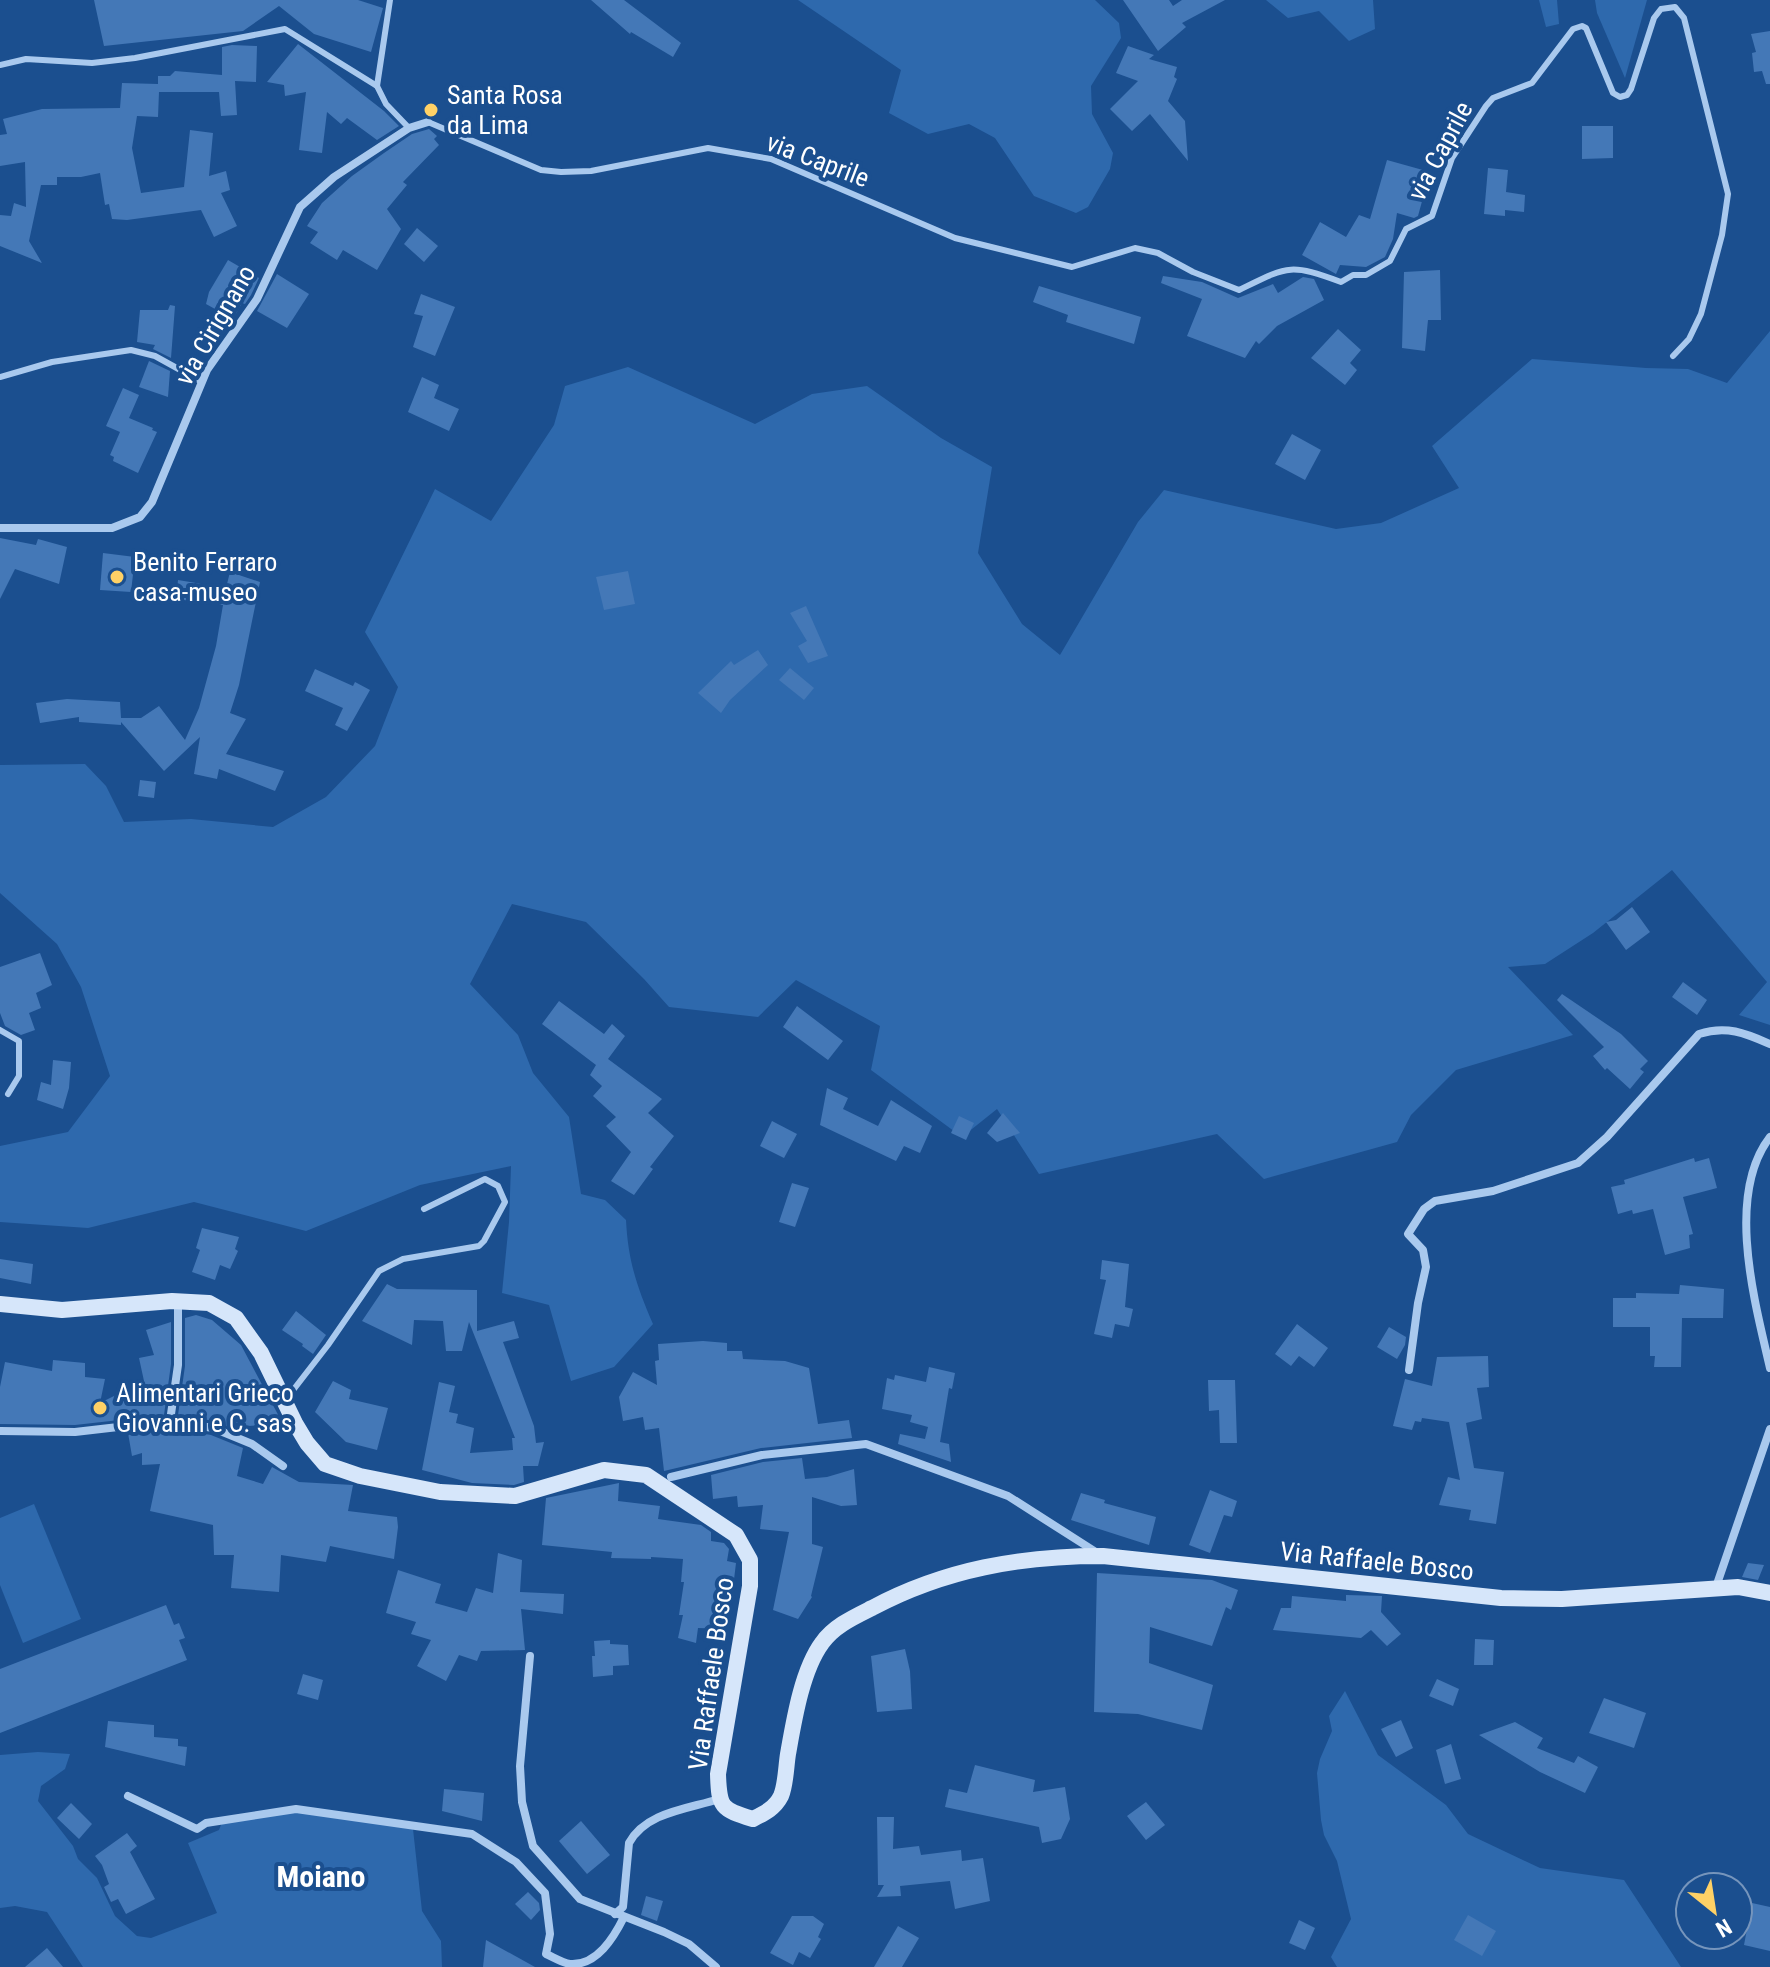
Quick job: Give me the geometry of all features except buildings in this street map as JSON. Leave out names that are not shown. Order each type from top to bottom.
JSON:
[{"type":"street","name":"via Cirignano","points":[[0,528],[112,528],[140,517],[152,502],[207,370],[257,299],[300,207],[334,177],[409,128],[428,122]]},
{"type":"street","points":[[1409,1370],[1426,1267],[1423,1250],[1408,1234],[1424,1209],[1435,1201],[1493,1191],[1578,1163],[1607,1137],[1699,1034],[1714,1029],[1736,1030],[1770,1044]]},
{"type":"street","points":[[1770,1137],[1754,1165],[1748,1192],[1748,1252],[1770,1368]]},
{"type":"street","points":[[170,1421],[178,1365],[178,1301]]},
{"type":"street","name":"Via Raffaele Bosco","points":[[0,1304],[62,1310],[178,1301],[209,1303],[236,1318],[261,1353],[307,1443],[325,1464],[360,1476],[440,1492],[515,1496],[604,1470],[646,1475],[736,1535],[750,1560],[750,1586],[718,1774],[719,1799],[726,1810],[753,1819],[770,1810],[782,1795],[793,1725],[811,1664],[823,1642],[844,1622],[891,1597],[934,1579],[999,1564],[1050,1556],[1103,1556],[1501,1598],[1562,1599],[1738,1587],[1770,1593]]},
{"type":"street","points":[[0,1431],[75,1432],[170,1421],[213,1428],[252,1444],[283,1466]]},
{"type":"street","points":[[1715,1589],[1770,1429]]},
{"type":"street","points":[[671,1477],[762,1455],[866,1444],[1008,1496],[1103,1556]]},
{"type":"street","points":[[530,1656],[520,1766],[522,1802],[533,1846],[580,1899],[689,1944],[716,1967]]},
{"type":"street","points":[[128,1796],[197,1829],[206,1823],[296,1809],[472,1834],[516,1862],[545,1893],[550,1915],[546,1954],[570,1964],[593,1958],[611,1943],[623,1907],[629,1843],[634,1833],[651,1819],[719,1799]]},
{"type":"lane","points":[[377,86],[390,0]]},
{"type":"lane","name":"via Caprile","points":[[428,122],[541,170],[591,171],[708,148],[771,159],[955,238],[1072,267],[1135,248],[1158,253],[1193,272],[1239,290],[1296,267],[1341,282],[1353,275],[1366,275],[1390,261],[1406,229],[1432,216],[1452,158],[1486,106],[1493,98],[1532,83],[1573,29],[1586,28],[1613,93],[1620,97],[1627,95],[1631,89],[1654,18],[1661,9],[1675,7],[1684,18],[1728,194],[1722,235],[1701,314],[1689,339],[1673,356]]},
{"type":"lane","points":[[0,65],[26,59],[92,63],[135,58],[285,29],[377,86],[386,104],[409,128]]},
{"type":"lane","points":[[0,377],[52,362],[131,350],[155,356],[202,382]]},
{"type":"lane","points":[[0,1030],[19,1041],[19,1076],[8,1094]]},
{"type":"lane","points":[[284,1401],[328,1345],[379,1271],[403,1259],[479,1246],[505,1202],[498,1186],[485,1179],[424,1209]]},
{"type":"shaded area","points":[[798,0],[1095,0],[1119,23],[1121,38],[1091,86],[1092,114],[1113,153],[1110,169],[1088,207],[1076,213],[1034,196],[995,138],[969,124],[928,134],[889,113],[901,70]]},
{"type":"shaded area","points":[[1266,0],[1373,0],[1375,29],[1349,41],[1319,11],[1288,18]]},
{"type":"shaded area","points":[[1539,0],[1557,0],[1559,24],[1546,27]]},
{"type":"shaded area","points":[[1595,0],[1647,0],[1625,78],[1597,13]]},
{"type":"shaded area","points":[[1770,331],[1770,1025],[1739,1015],[1767,982],[1672,870],[1593,933],[1545,964],[1508,967],[1573,1035],[1456,1070],[1411,1115],[1397,1142],[1264,1179],[1217,1134],[1039,1174],[997,1109],[962,1137],[871,1070],[880,1026],[796,980],[758,1017],[669,1007],[586,922],[512,904],[470,984],[518,1035],[533,1073],[569,1117],[581,1194],[605,1200],[626,1220],[634,1274],[653,1324],[614,1367],[571,1381],[549,1305],[502,1293],[511,1166],[420,1185],[306,1231],[194,1202],[88,1228],[0,1222],[0,1146],[68,1132],[110,1076],[81,987],[57,944],[0,893],[0,765],[85,764],[106,786],[124,822],[191,819],[273,827],[326,797],[375,746],[398,687],[365,632],[435,489],[491,521],[554,425],[565,386],[628,367],[755,424],[812,394],[867,386],[941,438],[992,467],[978,553],[1022,624],[1060,655],[1138,522],[1164,490],[1336,529],[1381,523],[1459,488],[1432,446],[1532,359],[1688,369],[1727,383]]},
{"type":"shaded area","points":[[34,1504],[81,1619],[23,1643],[0,1585],[0,1518]]},
{"type":"shaded area","points":[[1345,1691],[1378,1755],[1446,1805],[1468,1834],[1540,1868],[1624,1880],[1681,1967],[1337,1967],[1331,1957],[1351,1919],[1337,1861],[1324,1835],[1317,1773],[1332,1731],[1329,1716]]},
{"type":"shaded area","points":[[38,1752],[70,1754],[65,1769],[41,1786],[38,1801],[73,1846],[78,1859],[97,1878],[115,1916],[137,1936],[151,1938],[217,1913],[188,1843],[219,1830],[224,1817],[300,1809],[413,1829],[422,1911],[441,1941],[442,1967],[83,1967],[47,1912],[15,1906],[0,1908],[0,1755]]},
{"type":"place","name":"Santa Rosa da Lima","points":[[431,110]]},
{"type":"place","name":"Benito Ferraro casa-museo","points":[[117,577]]},
{"type":"place","name":"Alimentari Grieco Giovanni e C. sas","points":[[100,1408]]},
{"type":"district","name":"Moiano","points":[[321,1877]]}]
